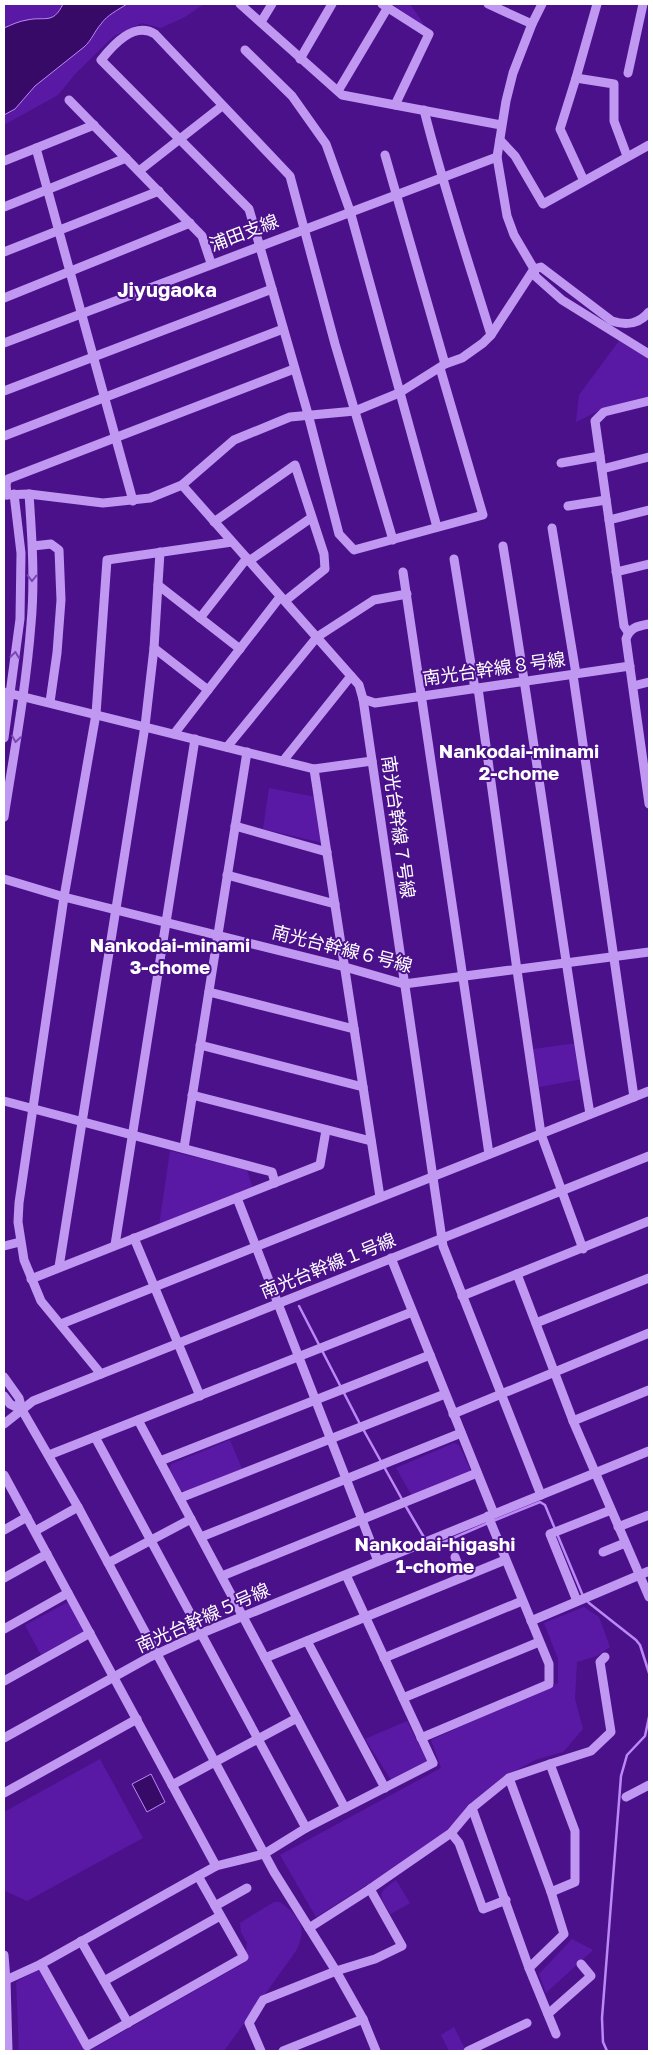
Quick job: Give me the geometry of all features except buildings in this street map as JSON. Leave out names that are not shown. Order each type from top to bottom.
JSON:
[{"type":"street","points":[[240,4],[342,95],[501,125]]},
{"type":"street","points":[[260,22],[272,4]]},
{"type":"street","points":[[300,59],[332,4]]},
{"type":"street","points":[[488,4],[532,24]]},
{"type":"street","points":[[542,4],[513,73],[501,125],[497,156],[507,216],[514,235],[534,269],[535,276],[562,300],[649,354]]},
{"type":"street","points":[[584,181],[560,128],[597,4]]},
{"type":"street","points":[[628,73],[643,4]]},
{"type":"street","points":[[338,91],[385,6],[429,34],[395,104]]},
{"type":"street","points":[[385,156],[397,194],[483,515],[393,540],[354,550],[339,534],[308,414],[249,209],[101,60],[122,37],[143,30],[150,31],[290,176],[393,540]]},
{"type":"street","points":[[245,50],[292,96],[326,144],[350,211],[437,527]]},
{"type":"street","points":[[576,78],[614,84],[614,121],[627,156]]},
{"type":"street","points":[[69,100],[202,236],[211,263]]},
{"type":"street","points":[[139,171],[222,106]]},
{"type":"street","points":[[424,110],[441,178],[491,335]]},
{"type":"street","points":[[4,161],[94,125]]},
{"type":"street","points":[[500,140],[515,156],[543,204],[649,145]]},
{"type":"street","points":[[36,148],[134,500]]},
{"type":"street","name":"浦田支線","points":[[4,343],[497,156]]},
{"type":"street","points":[[4,207],[126,158]]},
{"type":"street","points":[[4,252],[159,191]]},
{"type":"street","points":[[4,298],[190,224]]},
{"type":"street","points":[[8,495],[29,494],[103,503],[150,498],[182,486],[234,440],[290,417],[355,411],[399,393],[442,366],[462,358],[484,343],[534,269],[541,268],[612,321],[631,324],[641,320],[649,312]]},
{"type":"street","points":[[4,390],[272,289]]},
{"type":"street","points":[[4,436],[283,329]]},
{"type":"street","points":[[4,738],[7,692],[20,618],[21,553],[6,484],[8,480],[294,369]]},
{"type":"street","points":[[628,632],[624,626],[595,421],[604,412],[649,401]]},
{"type":"street","points":[[561,463],[600,456]]},
{"type":"street","points":[[602,469],[649,457]]},
{"type":"street","points":[[174,734],[240,649],[283,599],[325,569],[324,554],[295,465],[214,522]]},
{"type":"street","name":"南光台幹線７号線","points":[[182,486],[359,685],[363,699],[442,1239],[462,1296],[540,1495]]},
{"type":"street","points":[[4,817],[32,622],[33,546],[29,494]]},
{"type":"street","points":[[568,506],[606,500]]},
{"type":"street","points":[[609,520],[649,510]]},
{"type":"street","points":[[200,618],[248,560],[311,518]]},
{"type":"street","points":[[552,528],[634,1097]]},
{"type":"street","points":[[101,1374],[41,1300],[31,1279],[20,1242],[18,1222],[32,1109],[64,896],[96,714],[107,560],[232,542]]},
{"type":"street","points":[[33,546],[51,544],[59,550],[61,600],[57,653],[50,702]]},
{"type":"street","points":[[503,546],[525,682],[565,964],[590,1114]]},
{"type":"street","points":[[59,1267],[145,726],[154,648],[160,552]]},
{"type":"street","points":[[454,559],[477,688],[541,1134],[583,1249]]},
{"type":"street","points":[[616,572],[649,564]]},
{"type":"street","points":[[403,572],[490,1154]]},
{"type":"street","points":[[158,585],[240,649]]},
{"type":"street","points":[[226,747],[317,637],[374,600],[407,594]]},
{"type":"street","points":[[649,624],[636,627],[628,632],[626,639],[649,804]]},
{"type":"street","points":[[154,648],[208,690]]},
{"type":"street","name":"南光台幹線８号線","points":[[363,699],[375,703],[630,666]]},
{"type":"street","points":[[283,761],[351,676]]},
{"type":"street","points":[[633,686],[649,682]]},
{"type":"street","points":[[7,692],[314,769],[372,761]]},
{"type":"street","points":[[115,1245],[195,739]]},
{"type":"street","points":[[184,1148],[247,752]]},
{"type":"street","points":[[314,769],[380,1197]]},
{"type":"street","points":[[235,826],[327,852]]},
{"type":"street","points":[[227,875],[335,904]]},
{"type":"street","name":"南光台幹線６号線","points":[[4,879],[116,910],[345,967],[404,984],[463,978],[649,952]]},
{"type":"street","points":[[209,992],[354,1029]]},
{"type":"street","points":[[200,1045],[363,1086]]},
{"type":"street","points":[[61,1324],[649,1090]]},
{"type":"street","points":[[192,1095],[371,1141]]},
{"type":"street","points":[[4,1101],[272,1172],[275,1183]]},
{"type":"street","points":[[31,1279],[320,1165],[326,1130]]},
{"type":"street","name":"南光台幹線１号線","points":[[4,1424],[32,1401],[649,1156]]},
{"type":"street","points":[[237,1198],[378,1561]]},
{"type":"street","points":[[462,1296],[649,1225]]},
{"type":"street","points":[[134,1238],[200,1396]]},
{"type":"street","points":[[4,1246],[20,1242]]},
{"type":"street","points":[[391,1258],[477,1473],[506,1560],[549,1664],[549,1684],[421,1738]]},
{"type":"street","points":[[517,1274],[573,1420],[649,1597]]},
{"type":"street","points":[[536,1323],[649,1278]]},
{"type":"street","points":[[49,1455],[412,1312]]},
{"type":"street","points":[[453,1414],[649,1333]]},
{"type":"street","points":[[160,1461],[430,1355]]},
{"type":"street","points":[[4,1377],[19,1398],[22,1410],[78,1507],[264,1854],[336,1971],[363,2020],[376,2051]]},
{"type":"street","points":[[573,1420],[649,1390]]},
{"type":"street","points":[[180,1498],[445,1394]]},
{"type":"street","points":[[4,1396],[10,1404],[22,1410]]},
{"type":"street","points":[[138,1420],[345,1808]]},
{"type":"street","points":[[201,1537],[461,1433]]},
{"type":"street","points":[[95,1437],[306,1828]]},
{"type":"street","name":"南光台幹線５号線","points":[[4,1738],[156,1654],[202,1633],[426,1542],[491,1519],[540,1495],[649,1451]]},
{"type":"street","points":[[222,1576],[477,1473]]},
{"type":"street","points":[[4,1475],[216,1866]]},
{"type":"street","points":[[35,1531],[78,1507]]},
{"type":"street","points":[[581,1600],[550,1534],[611,1510]]},
{"type":"street","points":[[618,1527],[649,1515]]},
{"type":"street","points":[[4,1530],[27,1517]]},
{"type":"street","points":[[108,1563],[191,1519]]},
{"type":"street","points":[[604,1552],[625,1543]]},
{"type":"street","points":[[4,1578],[47,1554]]},
{"type":"street","points":[[456,1557],[463,1576]]},
{"type":"street","points":[[265,1658],[506,1560]]},
{"type":"street","points":[[531,1621],[649,1571]]},
{"type":"street","points":[[6,1980],[41,1964],[216,1866],[264,1854],[306,1828],[433,1763],[346,1574]]},
{"type":"street","points":[[4,1629],[68,1593]]},
{"type":"street","points":[[384,1658],[522,1601]]},
{"type":"street","points":[[4,1681],[90,1633]]},
{"type":"street","points":[[307,1641],[385,1788]]},
{"type":"street","points":[[403,1698],[539,1642]]},
{"type":"street","points":[[310,1928],[451,1833],[472,1808],[509,1778],[591,1751],[611,1732],[600,1662],[605,1657]]},
{"type":"street","points":[[172,1785],[297,1718]]},
{"type":"street","points":[[5,1789],[137,1719]]},
{"type":"street","points":[[550,1764],[575,1831],[575,1882],[551,1892]]},
{"type":"street","points":[[509,1778],[551,1892],[564,1934],[529,1968]]},
{"type":"street","points":[[626,1797],[649,1786]]},
{"type":"street","points":[[472,1808],[529,1968],[556,2034]]},
{"type":"street","points":[[451,1833],[459,1843],[483,1909],[506,1900]]},
{"type":"street","points":[[41,1964],[87,2046],[244,1957],[198,1876]]},
{"type":"street","points":[[215,1906],[247,1888]]},
{"type":"street","points":[[261,2051],[249,2023],[263,2000],[402,1946],[370,1889]]},
{"type":"street","points":[[104,1982],[220,1916]]},
{"type":"street","points":[[81,1942],[128,2023]]},
{"type":"street","points":[[4,1956],[6,1980],[5,2016],[8,2051]]},
{"type":"street","points":[[548,2014],[591,1976],[581,1964]]},
{"type":"street","points":[[283,2051],[299,2048],[363,2020]]},
{"type":"street","points":[[468,2051],[527,2022]]},
{"type":"shaded area","points":[[4,4],[204,4],[185,17],[161,28],[142,23],[114,36],[76,73],[58,95],[4,125]]},
{"type":"shaded area","points":[[63,4],[127,4],[106,18],[84,47],[35,86],[15,109],[4,115],[4,28],[15,23],[52,17],[56,15]]},
{"type":"shaded area","points":[[392,4],[410,4],[423,25]]},
{"type":"shaded area","points":[[619,341],[649,359],[649,397],[604,408],[576,422],[579,395]]},
{"type":"shaded area","points":[[269,788],[316,797],[323,843],[263,829]]},
{"type":"shaded area","points":[[577,1043],[583,1079],[539,1087],[533,1049]]},
{"type":"shaded area","points":[[170,1151],[247,1170],[253,1189],[159,1226]]},
{"type":"shaded area","points":[[230,1440],[243,1471],[188,1492],[181,1491],[169,1469],[171,1464]]},
{"type":"shaded area","points":[[454,1443],[459,1445],[471,1471],[412,1496],[396,1468]]},
{"type":"shaded area","points":[[68,1602],[84,1631],[41,1655],[25,1625]]},
{"type":"shaded area","points":[[584,1607],[599,1617],[610,1647],[597,1656],[577,1662],[575,1699],[583,1729],[563,1752],[535,1760],[502,1778],[472,1804],[434,1843],[316,1917],[280,1855],[441,1768],[431,1740],[558,1683],[558,1659],[544,1623]]},
{"type":"shaded area","points":[[407,1721],[427,1761],[391,1780],[365,1739]]},
{"type":"shaded area","points":[[100,1759],[143,1838],[27,1901],[5,1891],[4,1812]]},
{"type":"shaded area","points":[[151,1774],[165,1802],[147,1812],[132,1784]]},
{"type":"shaded area","points":[[396,1880],[410,1903],[391,1914],[383,1903],[381,1895]]},
{"type":"shaded area","points":[[274,1902],[280,1902],[297,1918],[301,1929],[300,1943],[224,2051],[89,2051],[244,1963],[247,1943],[241,1932],[240,1923]]},
{"type":"shaded area","points":[[572,1939],[593,1950],[546,1993],[539,1974]]},
{"type":"shaded area","points":[[40,1968],[88,2051],[19,2051],[16,1982]]},
{"type":"shaded area","points":[[454,2027],[466,2051],[449,2051],[441,2035]]},
{"type":"waterway","points":[[299,1306],[360,1424]]},
{"type":"waterway","points":[[363,1429],[403,1501]]},
{"type":"waterway","points":[[493,1521],[540,1502],[545,1505],[583,1596],[589,1603],[636,1640],[640,1645],[649,1673]]},
{"type":"waterway","points":[[405,1505],[425,1539]]},
{"type":"waterway","points":[[428,1544],[430,1548],[488,1523]]},
{"type":"waterway","points":[[607,2051],[603,2042],[602,2018],[621,1776],[627,1755],[645,1736],[649,1717]]},
{"type":"district","name":"Jiyugaoka","points":[[167,290]]},
{"type":"district","name":"Nankodai-minami 2-chome","points":[[519,762]]},
{"type":"district","name":"Nankodai-minami 3-chome","points":[[170,956]]},
{"type":"district","name":"Nankodai-higashi 1-chome","points":[[435,1555]]}]
